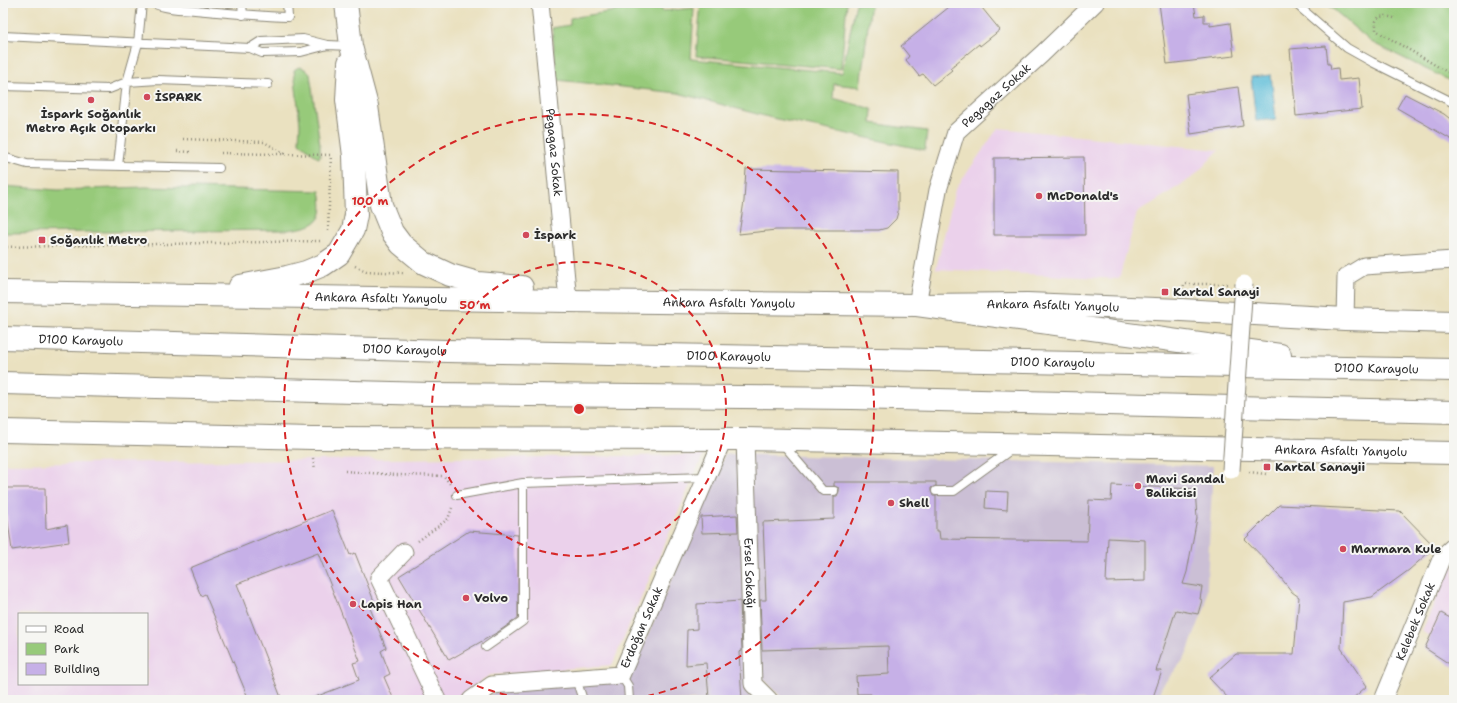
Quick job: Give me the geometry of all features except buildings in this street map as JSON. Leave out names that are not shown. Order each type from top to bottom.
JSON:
[{"type":"main road","points":[[195,294],[300,274],[323,265],[332,247],[353,230],[356,215],[354,156],[347,100],[350,46],[346,3]]},
{"type":"main road","points":[[350,46],[367,106],[381,205],[392,232],[402,244],[424,263],[450,275],[478,283],[549,289],[568,301]]},
{"type":"main road","name":"Ankara Asfaltı Yanyolu","points":[[3,292],[568,301],[917,305],[1027,304],[1181,310],[1345,319],[1454,322]]},
{"type":"main road","points":[[917,305],[1386,369]]},
{"type":"main road","name":"D100 Karayolu","points":[[3,338],[463,351],[1454,370]]},
{"type":"main road","points":[[3,384],[430,394],[852,398],[1454,412]]},
{"type":"main road","name":"Ankara Asfaltı Yanyolu","points":[[3,431],[311,438],[745,438],[1454,453]]},
{"type":"street","name":"Pegagaz Sokak","points":[[540,3],[568,301]]},
{"type":"street","name":"Pegagaz Sokak","points":[[917,305],[938,190],[956,132],[1042,54],[1095,3]]},
{"type":"street","points":[[1345,319],[1346,277],[1364,266],[1454,260]]},
{"type":"street","points":[[1231,470],[1244,284]]},
{"type":"street","name":"Ersel Sokağı","points":[[745,438],[753,684],[769,700]]},
{"type":"street","name":"Erdoğan Sokak","points":[[471,700],[492,685],[621,675],[723,439]]},
{"type":"street","name":"Kelebek Sokak","points":[[1383,700],[1442,557],[1454,546]]},
{"type":"street","points":[[404,552],[379,578],[437,700]]},
{"type":"lane","points":[[118,166],[127,82],[138,43],[142,3]]},
{"type":"lane","points":[[153,3],[160,6],[195,7],[243,15],[288,17],[287,3]]},
{"type":"lane","points":[[242,3],[243,15]]},
{"type":"lane","points":[[1295,3],[1347,48],[1454,103]]},
{"type":"lane","points":[[3,36],[250,48],[262,53],[301,52],[328,45]]},
{"type":"lane","points":[[250,48],[261,42],[303,39],[328,45],[350,46]]},
{"type":"lane","points":[[3,86],[108,89],[127,82],[158,80],[268,84]]},
{"type":"lane","points":[[3,157],[27,164],[219,168]]},
{"type":"lane","points":[[779,439],[823,491],[834,491]]},
{"type":"lane","points":[[936,491],[954,491],[1018,444]]},
{"type":"lane","points":[[457,494],[523,483],[706,477]]},
{"type":"lane","points":[[486,647],[523,621],[523,483]]},
{"type":"lane","points":[[621,675],[628,686],[629,700]]},
{"type":"lane","points":[[576,679],[583,700]]},
{"type":"path","points":[[1394,18],[1386,16],[1379,17],[1376,21],[1376,30],[1454,76]]},
{"type":"path","points":[[183,139],[264,142],[286,155]]},
{"type":"path","points":[[259,155],[354,156]]},
{"type":"path","points":[[328,234],[331,155]]},
{"type":"path","points":[[3,247],[332,247],[353,265],[366,271],[398,274],[410,273],[424,263]]},
{"type":"path","points":[[1184,284],[1244,284]]},
{"type":"path","points":[[345,471],[396,475],[444,476],[457,494],[448,519],[404,552]]},
{"type":"shaded area","points":[[998,128],[1219,150],[1193,177],[1137,213],[1119,279],[936,269],[955,190]]},
{"type":"shaded area","points":[[725,454],[1213,466],[1206,604],[1185,658],[1162,686],[1157,700],[784,700],[764,679],[748,693],[755,700],[481,700],[495,691],[628,681]]},
{"type":"shaded area","points":[[703,455],[612,665],[490,675],[453,700],[3,700],[3,464]]},
{"type":"shaded area","points":[[1454,564],[1454,654],[1422,631],[1450,568]]},
{"type":"green space","points":[[701,3],[847,3],[841,69],[696,56]]},
{"type":"green space","points":[[856,3],[871,3],[860,87],[834,84],[833,98],[872,109],[871,123],[927,131],[925,150],[772,118],[678,93],[557,80],[552,28],[570,25],[570,18],[660,4],[662,11],[694,8],[691,59],[842,73]]},
{"type":"green space","points":[[1326,3],[1454,3],[1454,83],[1371,42]]},
{"type":"green space","points":[[300,67],[305,69],[310,74],[320,145],[320,157],[318,158],[299,142],[300,124],[294,70]]},
{"type":"green space","points":[[3,186],[58,190],[145,187],[320,191],[322,210],[317,221],[312,224],[306,227],[288,230],[3,233]]},
{"type":"water","points":[[1271,75],[1276,119],[1256,121],[1251,77]]},
{"type":"place","name":"İSPARK","points":[[147,97]]},
{"type":"place","name":"İspark Soğanlık Metro Açık Otoparkı","points":[[91,100]]},
{"type":"place","name":"McDonald's","points":[[1039,196]]},
{"type":"place","name":"İspark","points":[[526,235]]},
{"type":"place","name":"Soğanlık Metro","points":[[42,240]]},
{"type":"place","name":"Kartal Sanayi","points":[[1165,292]]},
{"type":"place","name":"Kartal Sanayii","points":[[1267,467]]},
{"type":"place","name":"Mavi Sandal Balikcisi","points":[[1138,486]]},
{"type":"place","name":"Shell","points":[[891,503]]},
{"type":"place","name":"Marmara Kule","points":[[1343,549]]},
{"type":"place","name":"Volvo","points":[[466,598]]},
{"type":"place","name":"Lapis Han","points":[[353,604]]}]
